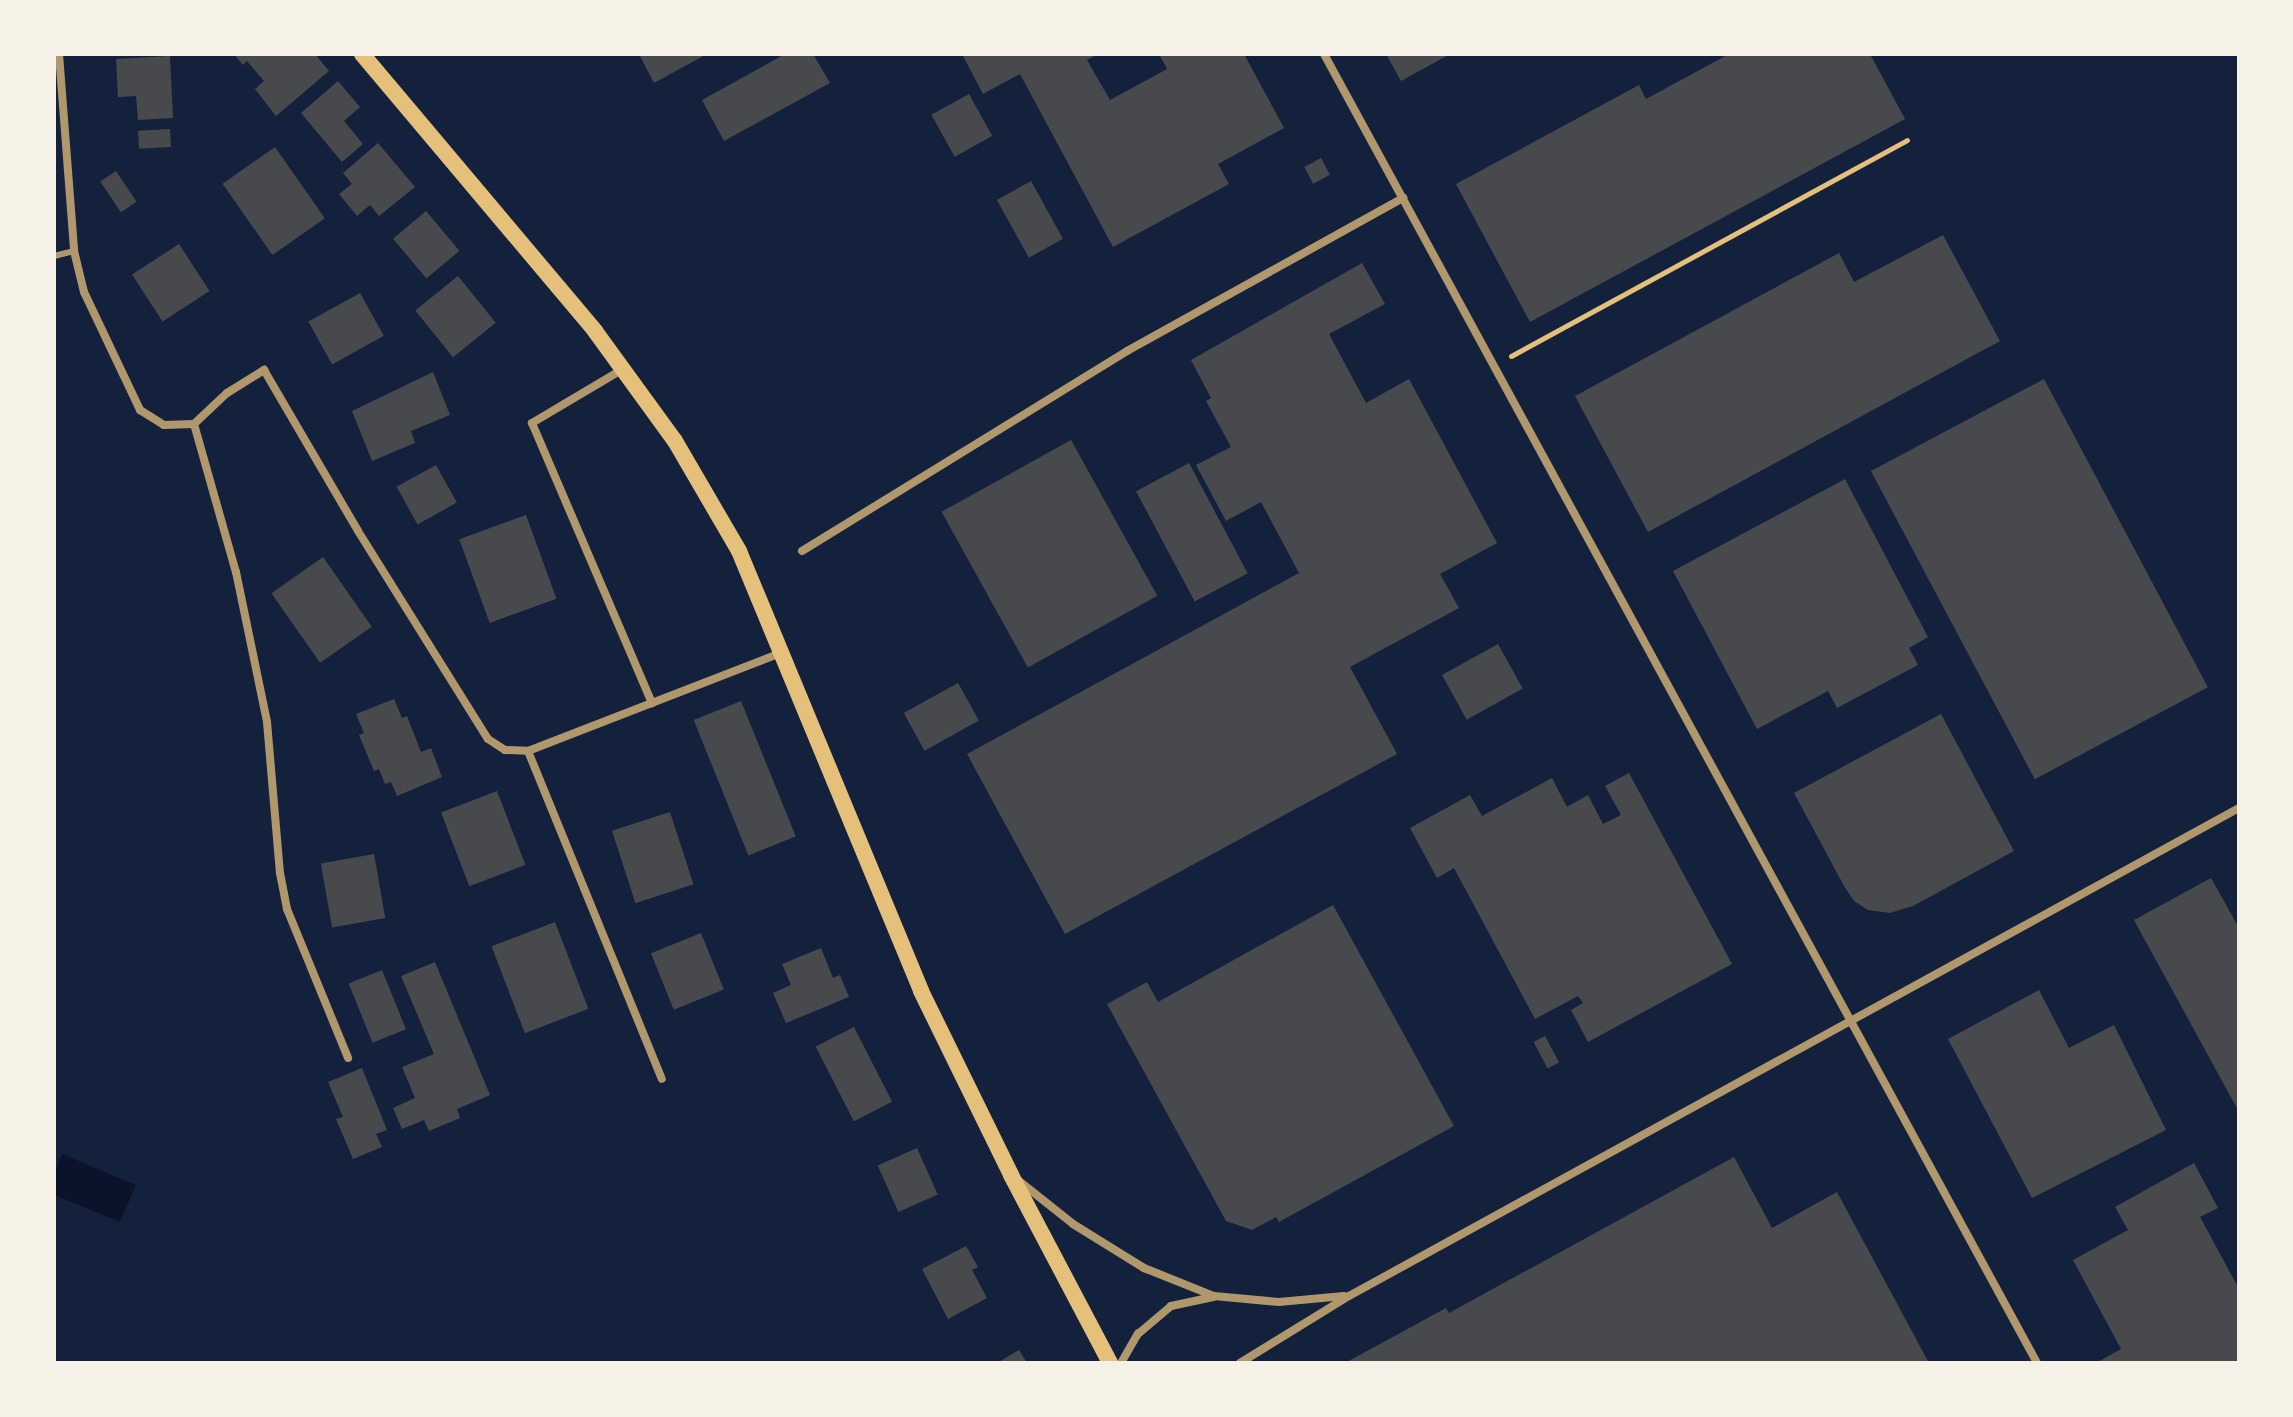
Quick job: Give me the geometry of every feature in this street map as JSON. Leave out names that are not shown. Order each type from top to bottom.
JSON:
[{"type":"main road","points":[[362,54],[623,369],[675,441],[739,551],[784,652],[921,991],[1011,1175],[1110,1363]]},
{"type":"street","points":[[59,54],[74,251],[84,292],[140,410],[164,425],[194,424],[227,393],[264,370],[358,531],[488,739],[505,750],[528,751],[784,652]]},
{"type":"street","points":[[1324,54],[2037,1363]]},
{"type":"street","points":[[802,551],[1127,351],[1403,198]]},
{"type":"street","points":[[623,369],[532,423],[652,703]]},
{"type":"street","points":[[194,424],[236,572],[267,722],[280,873],[287,909],[348,1058]]},
{"type":"street","points":[[528,751],[662,1079]]},
{"type":"street","points":[[1239,1363],[1349,1296],[2239,808]]},
{"type":"street","points":[[1011,1175],[1073,1224],[1144,1268],[1214,1296],[1279,1302],[1349,1296]]},
{"type":"street","points":[[1121,1363],[1138,1334],[1171,1306],[1214,1296]]},
{"type":"lane","points":[[54,256],[74,251]]},
{"type":"path","points":[[1493,366],[1907,140]]},
{"type":"water","points":[[62,1154],[136,1185],[120,1222],[54,1195],[54,1174]]},
{"type":"building","points":[[234,54],[315,54],[329,71],[276,116],[255,89],[264,81],[247,61],[243,65]]},
{"type":"building","points":[[639,54],[707,54],[654,83]]},
{"type":"building","points":[[785,54],[813,54],[830,83],[724,141],[702,100]]},
{"type":"building","points":[[962,54],[1098,54],[1087,60],[1110,100],[1167,69],[1159,54],[1244,54],[1284,128],[1218,164],[1229,184],[1113,247],[1020,74],[983,94]]},
{"type":"building","points":[[1386,54],[1450,54],[1401,81]]},
{"type":"building","points":[[1729,54],[1870,54],[1905,119],[1530,322],[1456,184],[1639,85],[1646,99]]},
{"type":"building","points":[[170,56],[173,118],[138,120],[136,96],[118,97],[116,59]]},
{"type":"building","points":[[338,81],[360,107],[344,121],[363,144],[342,162],[301,113]]},
{"type":"building","points":[[969,94],[992,136],[955,157],[931,115]]},
{"type":"building","points":[[170,129],[171,147],[139,149],[138,131]]},
{"type":"building","points":[[378,143],[415,187],[379,216],[370,205],[357,216],[339,194],[352,184],[343,173]]},
{"type":"building","points":[[275,147],[325,218],[272,255],[223,184]]},
{"type":"building","points":[[1321,158],[1330,175],[1313,184],[1304,167]]},
{"type":"building","points":[[116,171],[137,202],[121,212],[100,182]]},
{"type":"building","points":[[1031,181],[1063,239],[1029,258],[997,200]]},
{"type":"building","points":[[426,211],[459,251],[426,278],[393,239]]},
{"type":"building","points":[[1943,235],[2000,341],[1648,532],[1575,396],[1839,253],[1854,282]]},
{"type":"building","points":[[179,244],[209,291],[163,321],[132,274]]},
{"type":"building","points":[[1362,263],[1385,304],[1329,334],[1366,403],[1409,379],[1497,543],[1440,574],[1459,608],[1350,667],[1397,754],[1065,934],[967,754],[1299,573],[1261,502],[1226,521],[1196,465],[1231,447],[1206,401],[1211,398],[1191,360]]},
{"type":"building","points":[[458,276],[496,323],[453,357],[415,311]]},
{"type":"building","points":[[360,293],[384,336],[332,364],[308,322]]},
{"type":"building","points":[[433,372],[450,415],[411,431],[415,443],[372,461],[352,411]]},
{"type":"building","points":[[2044,379],[2208,687],[2035,779],[1871,471]]},
{"type":"building","points":[[1071,440],[1157,596],[1028,667],[942,512]]},
{"type":"building","points":[[1189,463],[1248,573],[1195,602],[1136,491]]},
{"type":"building","points":[[436,465],[457,503],[417,524],[397,487]]},
{"type":"building","points":[[1845,479],[1928,637],[1909,648],[1918,665],[1837,708],[1828,691],[1757,729],[1673,571]]},
{"type":"building","points":[[526,515],[556,599],[490,623],[459,539]]},
{"type":"building","points":[[323,557],[372,627],[320,663],[271,593]]},
{"type":"building","points":[[1498,644],[1523,689],[1467,720],[1442,675]]},
{"type":"building","points":[[958,683],[979,721],[925,751],[904,713]]},
{"type":"building","points":[[394,699],[402,718],[407,716],[421,752],[431,748],[442,777],[397,796],[391,782],[385,784],[379,769],[374,771],[359,735],[364,733],[356,714]]},
{"type":"building","points":[[741,701],[796,836],[748,855],[694,720]]},
{"type":"building","points":[[1941,714],[2014,851],[1913,906],[1890,913],[1868,910],[1854,901],[1844,886],[1794,793]]},
{"type":"building","points":[[1629,773],[1732,964],[1588,1042],[1571,1010],[1583,1003],[1578,996],[1535,1019],[1454,868],[1437,878],[1410,828],[1470,795],[1482,816],[1552,778],[1567,807],[1588,795],[1603,824],[1621,815],[1605,786]]},
{"type":"building","points":[[497,791],[525,865],[469,886],[441,813]]},
{"type":"building","points":[[670,812],[693,884],[635,903],[612,831]]},
{"type":"building","points":[[374,854],[385,918],[332,927],[321,863]]},
{"type":"building","points":[[2211,878],[2239,928],[2239,1112],[2134,920]]},
{"type":"building","points":[[1333,905],[1454,1126],[1279,1222],[1276,1217],[1252,1230],[1226,1221],[1107,1004],[1147,982],[1158,1002]]},
{"type":"building","points":[[555,922],[588,1009],[525,1033],[492,946]]},
{"type":"building","points":[[701,933],[724,990],[674,1010],[651,953]]},
{"type":"building","points":[[821,948],[833,978],[840,975],[849,997],[786,1023],[773,993],[791,985],[782,964]]},
{"type":"building","points":[[435,962],[490,1095],[457,1109],[460,1118],[429,1131],[424,1120],[402,1129],[393,1108],[415,1098],[402,1067],[434,1054],[401,976]]},
{"type":"building","points":[[382,970],[406,1029],[373,1043],[349,983]]},
{"type":"building","points":[[2039,990],[2069,1048],[2114,1025],[2166,1130],[2032,1198],[1948,1039]]},
{"type":"building","points":[[854,1027],[892,1102],[854,1121],[816,1047]]},
{"type":"building","points":[[1545,1036],[1559,1062],[1548,1069],[1534,1042]]},
{"type":"building","points":[[362,1068],[387,1130],[376,1134],[382,1147],[353,1159],[336,1119],[343,1117],[328,1082]]},
{"type":"building","points":[[917,1148],[938,1195],[898,1212],[878,1165]]},
{"type":"building","points":[[1734,1157],[1772,1228],[1837,1192],[1929,1363],[1345,1363],[1446,1308],[1449,1313]]},
{"type":"building","points":[[2194,1163],[2218,1208],[2200,1217],[2239,1289],[2239,1363],[2096,1363],[2121,1349],[2073,1260],[2128,1230],[2115,1207]]},
{"type":"building","points":[[966,1246],[978,1267],[972,1270],[987,1298],[948,1319],[922,1269]]},
{"type":"building","points":[[1019,1350],[1027,1363],[997,1363]]}]
